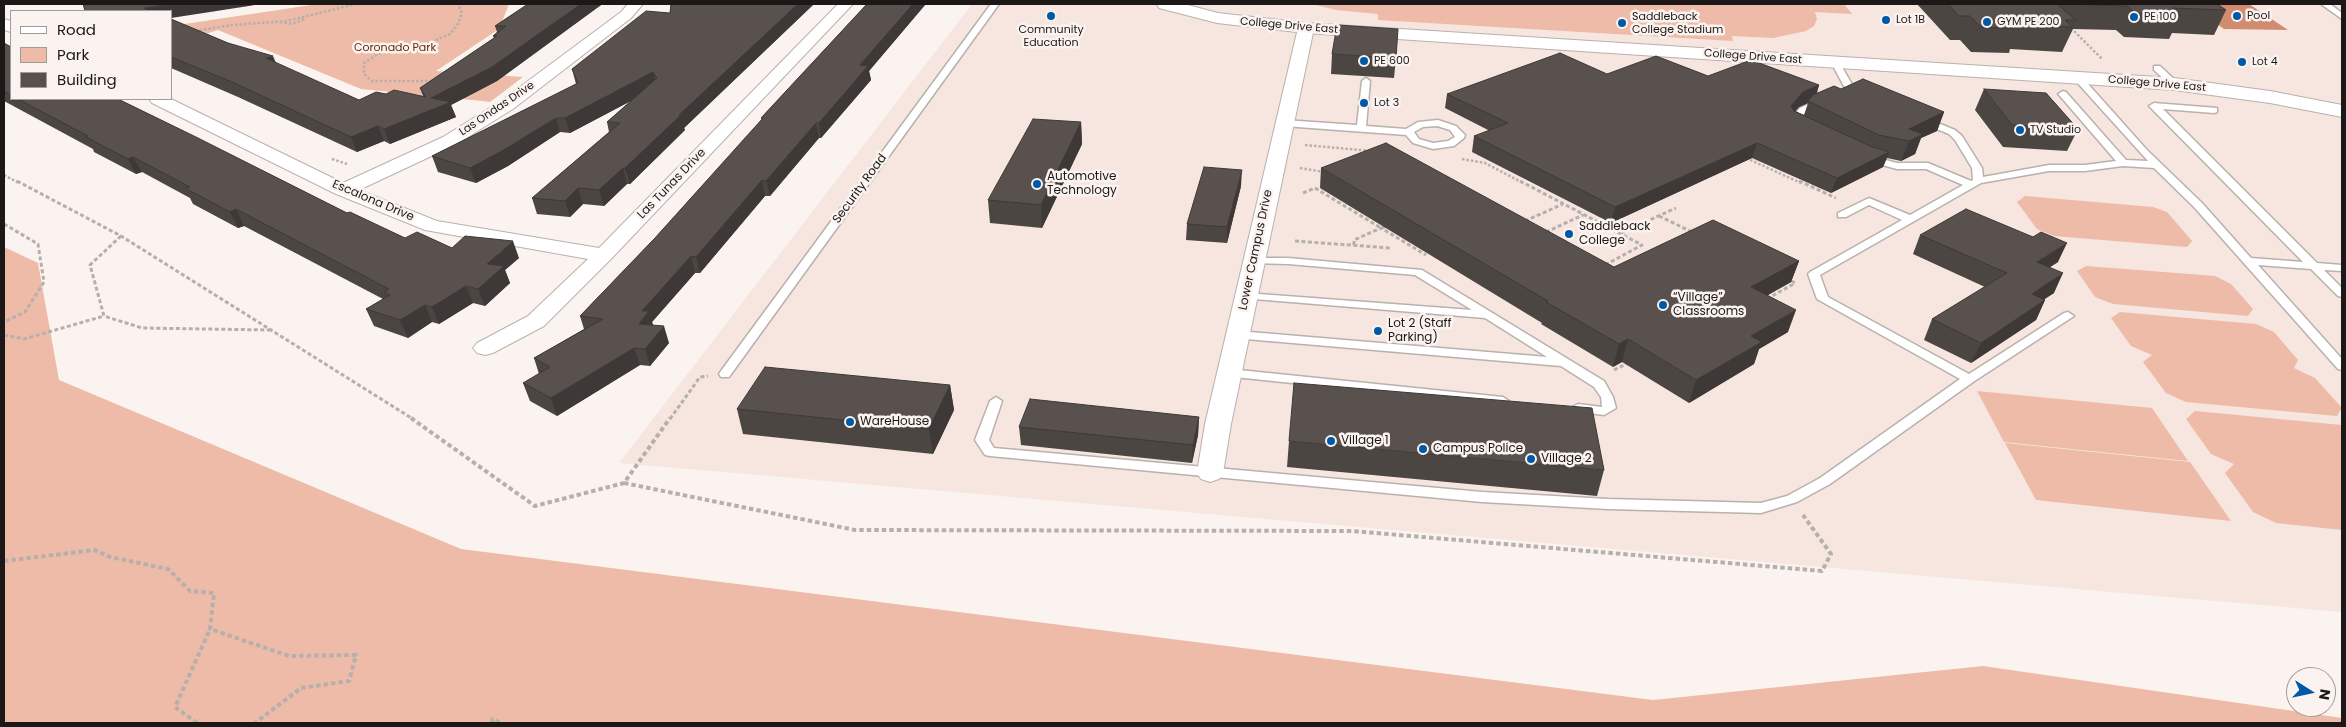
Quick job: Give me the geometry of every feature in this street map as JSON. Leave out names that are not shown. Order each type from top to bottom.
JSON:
[{"type":"street","name":"Las Ondas Drive","points":[[342,190],[449,141],[507,105],[626,15],[636,4]]},
{"type":"street","name":"Las Tunas Drive","points":[[485,348],[536,321],[604,255],[846,4]]},
{"type":"street","name":"College Drive East","points":[[1165,4],[1217,18],[1306,28],[2174,84],[2270,97],[2342,111]]},
{"type":"street","name":"Lower Campus Drive","points":[[1210,473],[1229,373],[1306,28]]},
{"type":"street","name":"Escalona Drive","points":[[160,100],[342,190],[432,226],[604,255]]},
{"type":"lane","name":"Security Road","points":[[725,374],[995,4]]},
{"type":"lane","points":[[2325,4],[2342,18]]},
{"type":"lane","points":[[1835,62],[1841,93]]},
{"type":"lane","points":[[2157,68],[2174,84]]},
{"type":"lane","points":[[2077,77],[2249,261],[2342,366]]},
{"type":"lane","points":[[1361,129],[1366,81]]},
{"type":"lane","points":[[1809,131],[1793,122],[1803,110],[1841,93],[1867,97]]},
{"type":"lane","points":[[2063,94],[2123,163]]},
{"type":"lane","points":[[2214,110],[2154,106],[2342,294]]},
{"type":"lane","points":[[1909,114],[1952,132],[1959,138],[1977,168],[1974,183]]},
{"type":"lane","points":[[1284,123],[1409,132]]},
{"type":"lane","points":[[1860,154],[1897,166],[1928,166],[1974,183]]},
{"type":"lane","points":[[1969,379],[1823,299],[1814,274],[1974,183],[2049,168],[2085,168],[2123,163],[2158,165]]},
{"type":"lane","points":[[1842,214],[1869,201],[1911,220]]},
{"type":"lane","points":[[1254,262],[1288,261],[1418,272],[1599,384],[1607,397],[1610,408],[1604,411],[1564,407]]},
{"type":"lane","points":[[2249,261],[2342,268]]},
{"type":"lane","points":[[1246,296],[1488,315]]},
{"type":"lane","points":[[996,401],[982,440],[990,452],[1482,497],[1608,504],[1761,508],[1792,499],[1825,481],[1969,379],[2068,316]]},
{"type":"lane","points":[[1238,335],[1564,363]]},
{"type":"lane","points":[[1229,373],[1515,402]]},
{"type":"path","points":[[190,32],[232,25],[280,22],[292,24],[308,16],[356,4]]},
{"type":"path","points":[[434,81],[372,81],[364,74],[363,65],[366,60],[378,54],[428,43],[450,34],[458,24],[462,13],[458,4]]},
{"type":"path","points":[[2064,22],[2124,80]]},
{"type":"path","points":[[1304,145],[1371,151]]},
{"type":"path","points":[[329,158],[355,165]]},
{"type":"path","points":[[1745,158],[1857,207]]},
{"type":"path","points":[[1458,159],[1485,163],[1642,245],[1600,267],[1607,271]]},
{"type":"path","points":[[1300,168],[1333,173]]},
{"type":"path","points":[[4,176],[94,220],[121,236],[415,421],[535,506],[624,483],[854,530],[1352,531],[1822,571],[1831,554],[1792,499]]},
{"type":"path","points":[[1304,193],[1324,185]]},
{"type":"path","points":[[1315,188],[1428,256]]},
{"type":"path","points":[[1523,222],[1563,204]]},
{"type":"path","points":[[1620,234],[1676,208]]},
{"type":"path","points":[[1365,218],[1374,215]]},
{"type":"path","points":[[1542,234],[1584,215]]},
{"type":"path","points":[[1659,216],[1697,235]]},
{"type":"path","points":[[4,224],[38,244],[44,282],[25,312],[4,322]]},
{"type":"path","points":[[1354,245],[1354,240],[1390,225]]},
{"type":"path","points":[[104,316],[90,265],[121,236]]},
{"type":"path","points":[[1295,241],[1390,248]]},
{"type":"path","points":[[1763,301],[1795,283],[1786,279],[1794,274]]},
{"type":"path","points":[[4,335],[24,339],[104,316],[142,328],[270,330]]},
{"type":"path","points":[[1606,374],[1631,361]]},
{"type":"path","points":[[624,483],[700,377],[725,374]]},
{"type":"path","points":[[4,561],[95,550],[110,557],[168,570],[190,591],[214,593],[210,630],[174,707],[197,723]]},
{"type":"path","points":[[210,630],[289,656],[356,655],[349,681],[301,688],[255,723]]},
{"type":"path","points":[[491,723],[493,719],[501,723]]},
{"type":"shaded area","name":"Saddleback College","points":[[972,4],[2342,4],[2342,612],[619,463]]},
{"type":"shaded area","name":"Pool","points":[[2190,4],[2249,4],[2288,30],[2224,29]]},
{"type":"green space","name":"Coronado Park","points":[[318,4],[509,4],[499,29],[436,71],[523,77],[490,102],[361,89],[218,30],[172,45],[172,26]]},
{"type":"green space","name":"Saddleback College Stadium","points":[[1312,4],[1844,4],[1852,14],[1815,12],[1817,19],[1814,26],[1806,31],[1773,38],[1732,36],[1733,41],[1378,20],[1378,14],[1336,10]]},
{"type":"green space","points":[[2025,196],[2153,207],[2167,212],[2192,241],[2187,247],[2054,236],[2037,229],[2017,202]]},
{"type":"green space","points":[[4,247],[38,263],[59,380],[461,549],[1653,700],[1983,666],[2286,710],[2286,717],[2342,718],[2342,723],[4,723]]},
{"type":"green space","points":[[2086,266],[2215,276],[2231,284],[2253,309],[2248,316],[2113,304],[2095,297],[2077,271]]},
{"type":"green space","points":[[2120,312],[2256,324],[2274,332],[2298,360],[2294,368],[2315,378],[2342,408],[2337,416],[2186,402],[2166,393],[2143,362],[2152,355],[2131,346],[2111,318]]},
{"type":"green space","points":[[1977,391],[2152,408],[2188,461],[2004,442]]},
{"type":"green space","points":[[2195,411],[2342,425],[2342,530],[2276,523],[2253,512],[2225,473],[2234,464],[2211,454],[2186,419]]},
{"type":"green space","points":[[2005,443],[2190,462],[2231,521],[2036,500]]},
{"type":"building","points":[[83,4],[171,4],[144,8],[149,10],[85,10]]},
{"type":"building","points":[[528,4],[581,4],[492,67],[431,98],[451,102],[384,129],[378,126],[351,137],[232,82],[172,57],[172,19],[228,43],[273,56],[266,58],[359,100],[376,92],[386,94],[394,90],[426,97],[420,88],[497,36],[493,36],[506,26],[495,26]]},
{"type":"building","points":[[671,4],[798,4],[625,168],[599,190],[578,188],[565,201],[532,198],[620,123],[607,122],[657,78],[653,72],[565,118],[556,118],[470,168],[432,156],[578,83],[572,69],[646,11],[670,13]]},
{"type":"building","points":[[867,4],[913,4],[860,65],[868,66],[819,123],[816,123],[766,181],[762,180],[696,257],[691,256],[642,311],[649,311],[639,324],[664,326],[645,349],[634,348],[551,398],[523,383],[550,367],[534,358],[603,319],[580,316],[655,238],[763,118],[761,118]]},
{"type":"building","points":[[1948,4],[2057,4],[2076,20],[2065,20],[2072,27],[2015,25],[2019,29],[1981,27],[1970,16],[1959,16]]},
{"type":"building","points":[[2064,4],[2217,4],[2226,10],[2172,8],[2181,15],[2135,13],[2127,6]]},
{"type":"building","points":[[1337,25],[1398,29],[1396,58],[1332,54]]},
{"type":"building","points":[[4,43],[10,46],[10,94],[4,91]]},
{"type":"building","points":[[1560,53],[1607,74],[1656,56],[1708,76],[1751,60],[1819,85],[1803,92],[1791,106],[1794,111],[1870,146],[1889,152],[1837,178],[1757,143],[1615,207],[1474,136],[1508,123],[1447,94]]},
{"type":"building","points":[[1863,79],[1944,112],[1909,129],[1923,134],[1909,141],[1879,135],[1808,101],[1813,95],[1834,86],[1841,89]]},
{"type":"building","points":[[1984,89],[2046,93],[2078,129],[2012,125]]},
{"type":"building","points":[[20,100],[120,100],[347,213],[350,212],[405,238],[417,232],[452,248],[465,236],[513,241],[487,264],[504,266],[478,289],[466,286],[432,307],[425,305],[400,320],[366,309],[390,295],[384,292],[389,289],[236,209],[230,212],[185,188],[190,187],[133,157],[128,159],[86,137],[88,136]]},
{"type":"building","points":[[1033,119],[1081,122],[1041,205],[988,200]]},
{"type":"building","points":[[1386,143],[1614,267],[1713,220],[1799,261],[1751,287],[1796,310],[1751,336],[1762,342],[1696,380],[1628,339],[1619,344],[1321,168]]},
{"type":"building","points":[[1204,167],[1242,170],[1227,227],[1187,224]]},
{"type":"building","points":[[1966,209],[2033,237],[2041,232],[2067,243],[2037,262],[2063,273],[2032,294],[2045,300],[1981,343],[1932,319],[2007,273],[1920,235]]},
{"type":"building","points":[[765,367],[950,385],[929,429],[737,409]]},
{"type":"building","points":[[1294,383],[1592,408],[1604,470],[1289,441]]},
{"type":"building","points":[[1030,399],[1199,417],[1193,445],[1019,427]]},
{"type":"place","name":"Community Education","points":[[1051,16]]},
{"type":"place","name":"Pool","points":[[2237,16]]},
{"type":"place","name":"PE 100","points":[[2134,17]]},
{"type":"place","name":"Lot 1B","points":[[1886,20]]},
{"type":"place","name":"GYM PE 200","points":[[1987,22]]},
{"type":"place","name":"Saddleback College Stadium","points":[[1622,23]]},
{"type":"place","name":"PE 600","points":[[1364,61]]},
{"type":"place","name":"Lot 4","points":[[2242,62]]},
{"type":"place","name":"Lot 3","points":[[1364,103]]},
{"type":"place","name":"TV Studio","points":[[2020,130]]},
{"type":"place","name":"Automotive Technology","points":[[1037,184]]},
{"type":"place","name":"Saddleback College","points":[[1569,234]]},
{"type":"place","name":"“Village” Classrooms","points":[[1663,305]]},
{"type":"place","name":"Lot 2 (Staff Parking)","points":[[1378,331]]},
{"type":"place","name":"WareHouse","points":[[850,422]]},
{"type":"place","name":"Village 1","points":[[1331,441]]},
{"type":"place","name":"Campus Police","points":[[1423,449]]},
{"type":"place","name":"Village 2","points":[[1531,459]]}]
